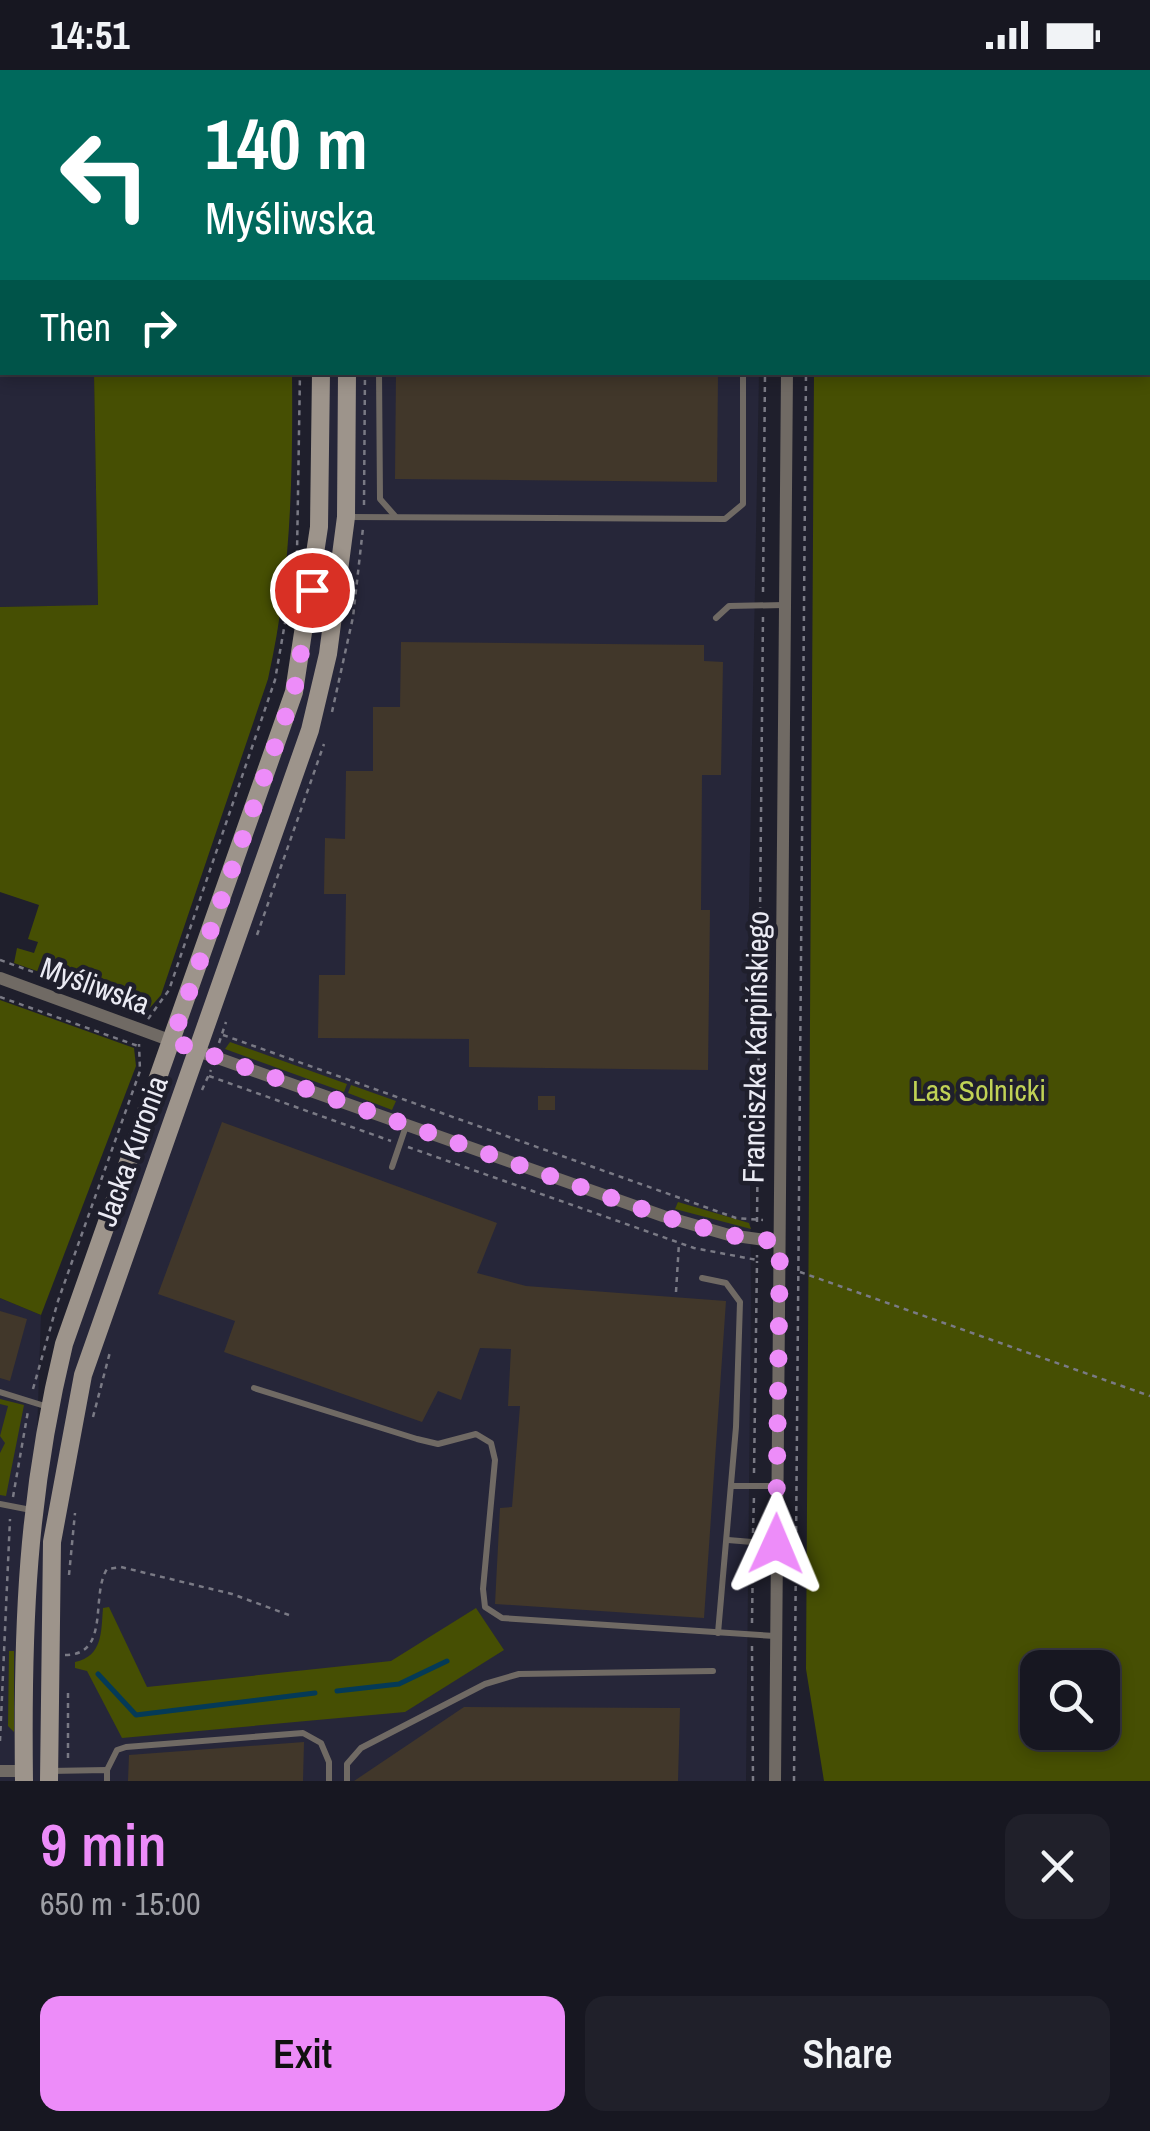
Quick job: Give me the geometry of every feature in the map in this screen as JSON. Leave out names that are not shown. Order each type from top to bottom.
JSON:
[{"type":"main road","name":"Jacka Kuronia","points":[[24,1776],[23,1642],[31,1510],[49,1407],[64,1344],[294,692],[319,527],[321,375]]},
{"type":"main road","name":"Jacka Kuronia","points":[[55,1775],[58,1655],[54,1525],[83,1375],[310,730],[328,654],[346,517],[347,375]]},
{"type":"main road","points":[[172,1041],[198,1051]]},
{"type":"main road","points":[[24,1776],[55,1775]]},
{"type":"street","name":"Franciszka Karpińskiego","points":[[775,1781],[787,375]]},
{"type":"street","name":"Myśliwska","points":[[0,978],[172,1041]]},
{"type":"street","points":[[198,1051],[662,1216],[780,1242]]},
{"type":"street","points":[[0,1771],[24,1776]]},
{"type":"lane","points":[[379,375],[380,499],[396,516]]},
{"type":"lane","points":[[346,517],[724,518],[742,504],[743,375]]},
{"type":"lane","points":[[716,618],[729,606],[785,604]]},
{"type":"lane","points":[[392,1168],[406,1124]]},
{"type":"lane","points":[[702,1278],[726,1283],[740,1302],[732,1486],[718,1633]]},
{"type":"lane","points":[[254,1388],[417,1440],[438,1444],[476,1434],[491,1443],[494,1460],[483,1589],[485,1606],[502,1618],[776,1636]]},
{"type":"lane","points":[[0,1392],[49,1407]]},
{"type":"lane","points":[[732,1486],[777,1486]]},
{"type":"lane","points":[[0,1504],[31,1510]]},
{"type":"lane","points":[[728,1540],[776,1544]]},
{"type":"lane","points":[[347,1781],[347,1764],[360,1748],[485,1684],[519,1674],[713,1671]]},
{"type":"lane","points":[[107,1781],[107,1770],[117,1750],[126,1746],[302,1733],[322,1743],[329,1762],[329,1781]]},
{"type":"lane","points":[[55,1775],[107,1770]]},
{"type":"path","points":[[0,960],[152,1015],[166,998],[275,680],[297,554],[300,375]]},
{"type":"path","points":[[753,1781],[764,375]]},
{"type":"path","points":[[794,1781],[806,375]]},
{"type":"path","points":[[0,997],[139,1046]]},
{"type":"path","points":[[222,1034],[718,1212],[779,1220]]},
{"type":"path","points":[[209,1076],[679,1243],[757,1260]]},
{"type":"path","points":[[676,1292],[679,1243]]},
{"type":"path","points":[[778,1272],[799,1271],[1150,1396]]},
{"type":"path","points":[[92,1419],[111,1346]]},
{"type":"path","points":[[1142,1393],[1150,1390]]},
{"type":"path","points":[[68,1588],[76,1505]]},
{"type":"path","points":[[58,1655],[83,1652],[93,1642],[107,1569],[121,1567],[232,1594],[288,1615]]},
{"type":"path","points":[[58,1655],[68,1639]]},
{"type":"path","points":[[55,1775],[68,1689]]},
{"type":"shaded area","points":[[0,375],[94,375],[98,606],[0,607]]},
{"type":"shaded area","points":[[324,375],[759,375],[748,958],[751,1298],[746,1781],[0,1781],[0,1298],[41,1315],[35,1495],[68,1345],[296,692]]},
{"type":"green space","points":[[94,375],[292,375],[289,527],[282,603],[268,679],[161,995],[148,1010],[14,963],[17,948],[34,953],[38,942],[28,939],[39,905],[0,892],[0,607],[98,605]]},
{"type":"green space","name":"Las Solnicki","points":[[814,375],[1150,375],[1150,1781],[824,1781],[806,1669]]},
{"type":"green space","points":[[0,1000],[134,1048],[136,1066],[41,1315],[0,1298]]},
{"type":"green space","points":[[230,1042],[347,1084],[344,1092],[225,1049]]},
{"type":"green space","points":[[351,1085],[396,1101],[392,1110],[348,1093]]},
{"type":"green space","points":[[678,1202],[749,1223],[751,1229],[675,1209]]},
{"type":"green space","points":[[0,1399],[24,1405],[6,1496],[0,1495],[0,1453],[5,1443],[0,1436],[8,1406],[0,1404]]},
{"type":"green space","points":[[109,1607],[147,1687],[391,1661],[476,1608],[504,1650],[405,1712],[122,1738],[87,1671],[75,1668],[75,1662],[96,1649],[103,1608]]},
{"type":"green space","points":[[9,1651],[14,1651],[14,1732],[8,1726]]},
{"type":"building","points":[[396,375],[718,375],[717,482],[395,479]]},
{"type":"building","points":[[401,642],[704,645],[704,661],[723,662],[721,775],[702,775],[701,910],[710,910],[708,1070],[469,1067],[469,1039],[318,1038],[319,975],[345,975],[346,894],[324,894],[325,838],[345,839],[346,771],[373,771],[373,707],[400,707]]},
{"type":"building","points":[[538,1096],[555,1096],[555,1110],[538,1110]]},
{"type":"building","points":[[222,1122],[497,1223],[477,1273],[526,1286],[726,1301],[704,1618],[495,1604],[500,1508],[512,1507],[520,1406],[508,1406],[511,1349],[480,1348],[461,1400],[438,1391],[422,1422],[224,1352],[235,1321],[158,1294]]},
{"type":"building","points":[[0,1311],[27,1319],[10,1381],[0,1378]]},
{"type":"building","points":[[464,1707],[680,1708],[678,1781],[354,1781]]},
{"type":"building","points":[[304,1742],[303,1781],[128,1781],[129,1755]]},
{"type":"waterway","points":[[337,1691],[399,1684],[447,1661]]},
{"type":"waterway","points":[[98,1674],[136,1715],[315,1693]]},
{"type":"route","points":[[312,590],[294,692],[172,1041],[662,1216],[729,1235],[780,1242],[776,1544]]}]
